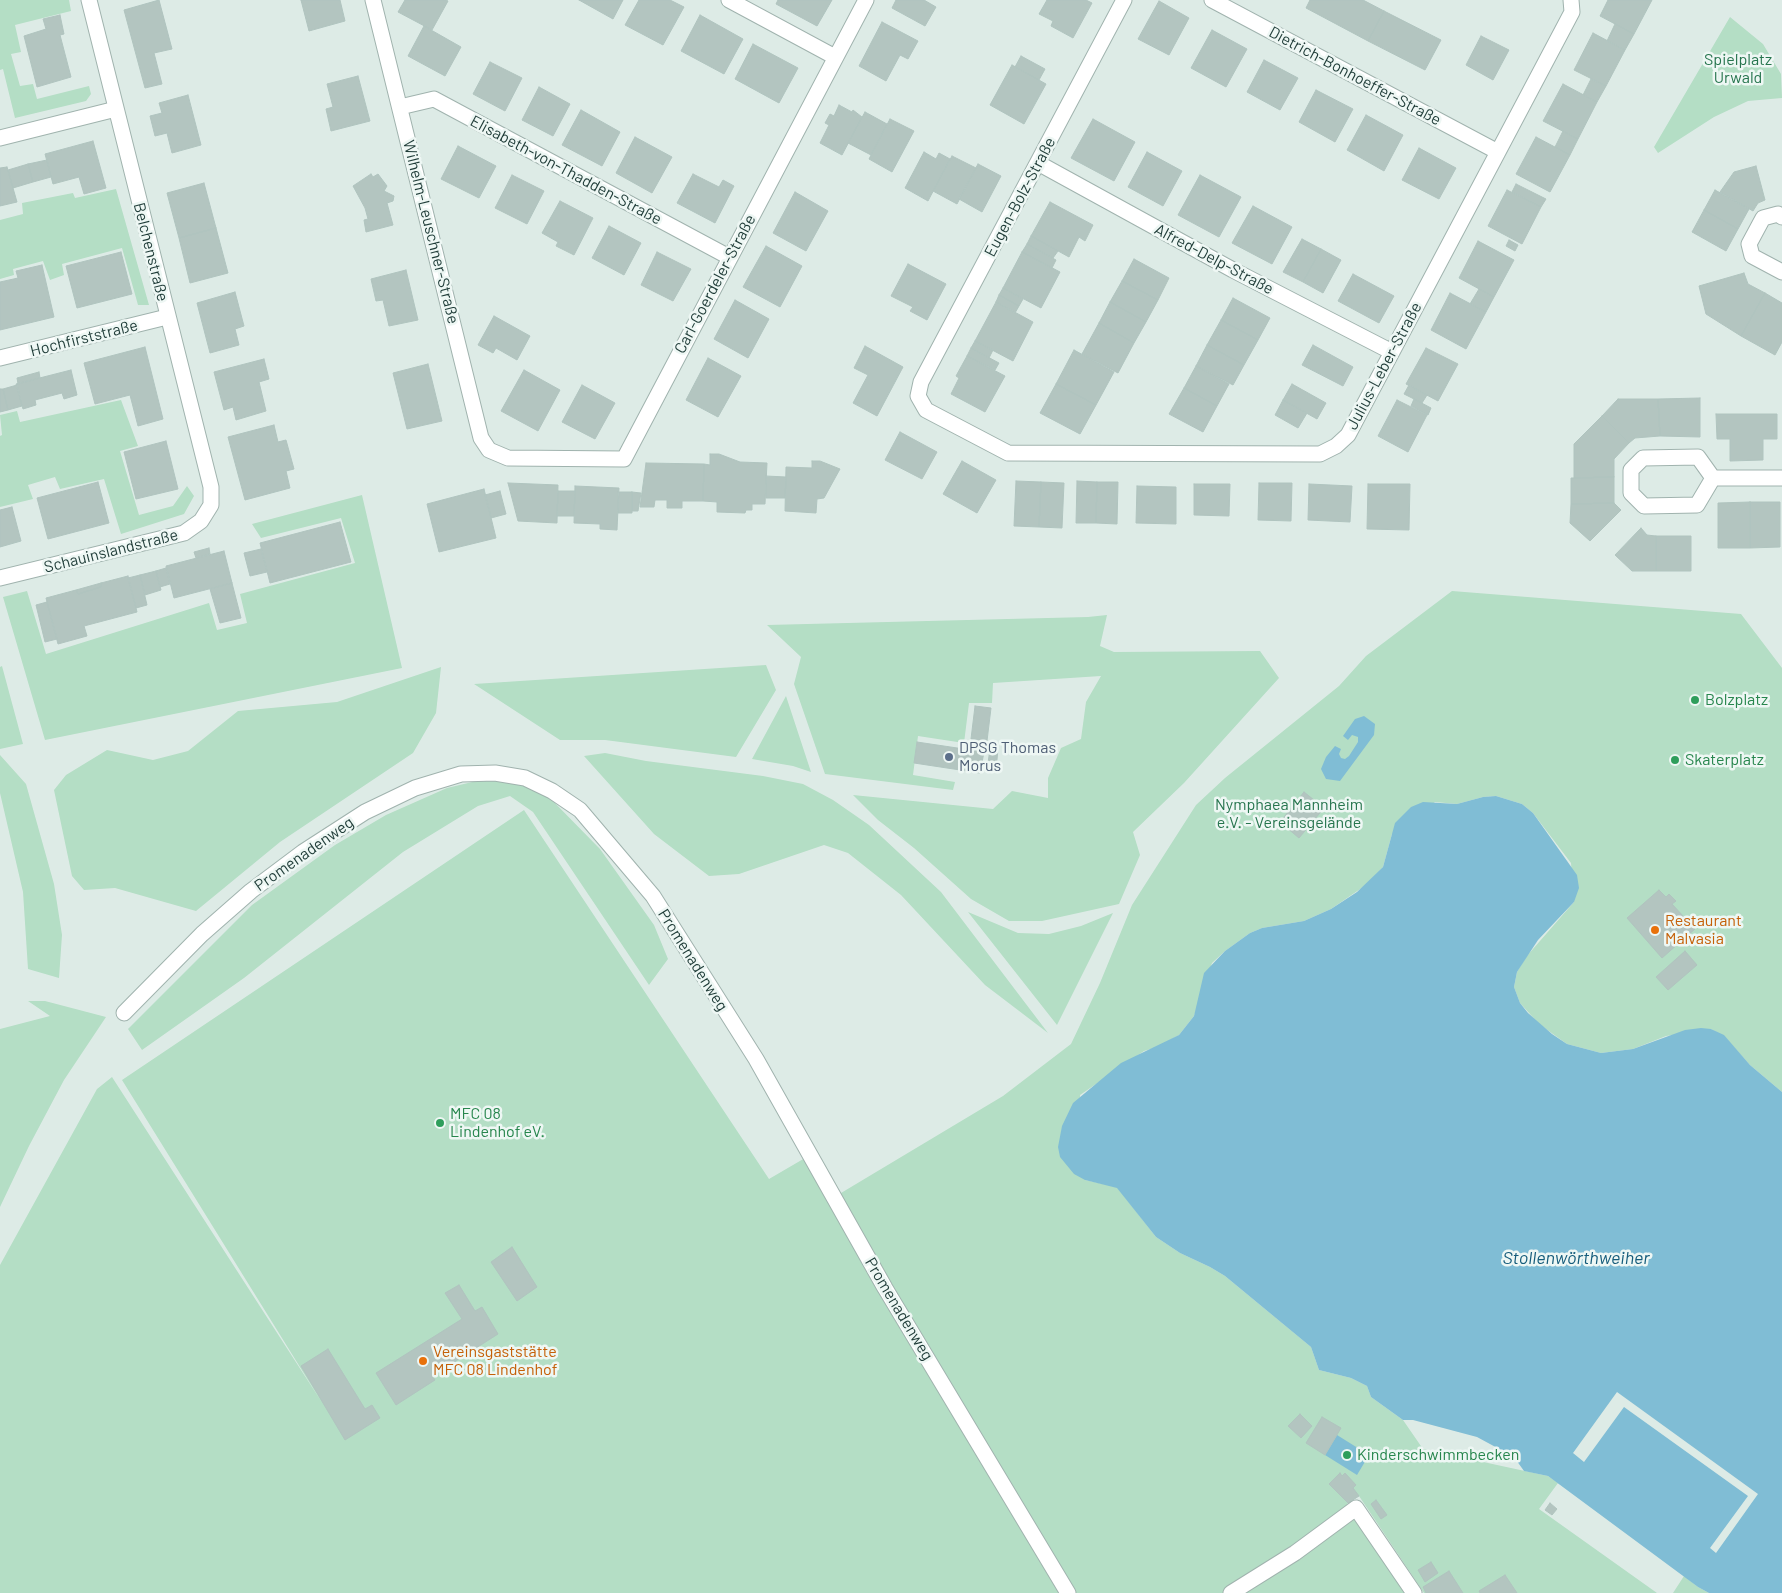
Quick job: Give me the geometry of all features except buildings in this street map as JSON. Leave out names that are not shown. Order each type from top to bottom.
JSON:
[{"type":"street","name":"Belchenstraße","points":[[89,0],[211,487],[211,504]]},
{"type":"street","name":"Wilhelm-Leuschner-Straße","points":[[373,0],[480,438],[488,450],[500,456]]},
{"type":"street","points":[[729,0],[836,57]]},
{"type":"street","name":"Carl-Goerdeler-Straße","points":[[500,456],[624,459],[866,0]]},
{"type":"street","name":"Eugen-Bolz-Straße","points":[[918,396],[921,382],[1124,0]]},
{"type":"street","name":"Dietrich-Bonhoeffer-Straße","points":[[1212,0],[1498,152]]},
{"type":"street","name":"Julius-Leber-Straße","points":[[918,396],[926,410],[1008,453],[1320,454],[1336,446],[1348,435],[1572,12],[1571,0]]},
{"type":"street","name":"Elisabeth-von-Thadden-Straße","points":[[400,107],[434,99],[729,257]]},
{"type":"street","points":[[0,138],[116,109]]},
{"type":"street","name":"Alfred-Delp-Straße","points":[[1038,163],[1233,270],[1392,352]]},
{"type":"street","points":[[1782,217],[1778,214],[1763,218],[1749,244],[1752,256],[1782,272]]},
{"type":"street","name":"Hochfirststraße","points":[[0,358],[168,317]]},
{"type":"street","points":[[1698,457],[1713,478],[1697,505],[1644,506],[1631,493],[1631,470],[1643,458],[1698,457]]},
{"type":"street","points":[[1713,478],[1782,478]]},
{"type":"street","name":"Schauinslandstraße","points":[[0,578],[184,533],[200,521],[211,504]]},
{"type":"street","name":"Promenadenweg","points":[[124,1013],[202,934],[251,891],[303,852],[365,812],[415,788],[462,774],[495,773],[525,778],[552,790],[580,810],[653,896],[756,1059],[886,1288],[1068,1593]]},
{"type":"street","points":[[1232,1593],[1295,1553],[1356,1508],[1414,1593]]},
{"type":"green space","points":[[0,0],[69,0],[71,11],[15,25],[21,52],[11,54],[20,86],[33,84],[37,99],[89,86],[91,94],[86,101],[15,118],[3,69],[0,70]]},
{"type":"green space","name":"Spielplatz Urwald","points":[[1730,17],[1763,44],[1781,74],[1782,98],[1748,101],[1714,117],[1658,153],[1654,147]]},
{"type":"green space","points":[[116,189],[149,305],[138,305],[122,248],[62,264],[64,275],[50,280],[43,261],[13,269],[14,275],[0,279],[0,220],[23,214],[22,203],[73,193],[75,198]]},
{"type":"green space","points":[[121,400],[138,446],[120,451],[139,515],[173,506],[187,486],[194,496],[184,514],[121,534],[104,479],[60,489],[55,477],[28,485],[33,499],[0,507],[0,436],[2,435],[0,415],[17,411],[20,422]]},
{"type":"green space","points":[[362,495],[402,668],[45,740],[3,597],[27,591],[46,654],[209,603],[217,630],[247,623],[240,594],[355,563],[341,518],[261,538],[252,524]]},
{"type":"green space","name":"Nymphaea Mannheim e.V. - Vereinsgelände","points":[[1452,591],[1741,614],[1782,668],[1782,1092],[1750,1065],[1724,1036],[1711,1029],[1666,1036],[1633,1049],[1601,1053],[1567,1044],[1539,1024],[1520,1003],[1514,987],[1517,972],[1526,957],[1574,902],[1571,863],[1533,813],[1522,804],[1496,796],[1483,797],[1457,804],[1435,802],[1392,834],[1383,867],[1366,885],[1331,909],[1304,921],[1262,928],[1250,933],[1225,951],[1212,963],[1194,1016],[1179,1035],[1157,1047],[1144,1051],[1080,1095],[1085,1180],[1117,1187],[1156,1237],[1180,1253],[1225,1276],[1311,1347],[1319,1370],[1351,1378],[1367,1386],[1371,1397],[1403,1420],[1423,1449],[1548,1476],[1558,1483],[1539,1509],[1657,1593],[1424,1593],[1359,1496],[1347,1504],[1408,1593],[0,1593],[0,1265],[97,1089],[112,1077],[321,1401],[122,1080],[524,810],[769,1179],[805,1158],[831,1199],[1003,1096],[1071,1044],[1100,983],[1132,905],[1196,805],[1225,778],[1339,686],[1366,656]]},
{"type":"green space","points":[[1107,615],[1100,646],[1114,652],[1260,651],[1279,678],[1184,783],[1133,832],[1140,855],[1119,904],[1042,921],[1009,921],[971,899],[914,848],[878,820],[853,795],[993,809],[1012,791],[1048,798],[1048,778],[1061,748],[1081,739],[1086,702],[1101,676],[993,683],[992,703],[969,703],[964,743],[918,736],[913,775],[955,782],[953,790],[825,774],[794,684],[801,657],[767,625],[1088,617]]},
{"type":"green space","points":[[766,665],[776,690],[736,757],[605,740],[560,740],[474,684]]},
{"type":"green space","points":[[2,666],[23,744],[0,749],[0,667]]},
{"type":"green space","points":[[441,667],[436,713],[413,753],[280,842],[196,911],[115,888],[84,890],[72,876],[54,790],[66,775],[107,750],[153,760],[188,751],[238,711],[337,702]]},
{"type":"green space","points":[[786,696],[811,772],[793,766],[752,759]]},
{"type":"green space","points":[[605,753],[646,761],[763,776],[803,784],[833,800],[869,825],[941,892],[1048,1033],[985,985],[901,895],[848,853],[824,845],[739,874],[709,876],[654,834],[584,756]]},
{"type":"green space","points":[[0,755],[26,784],[54,884],[62,935],[59,978],[28,969],[23,892],[0,793]]},
{"type":"green space","points":[[489,778],[528,784],[548,796],[600,849],[654,925],[668,959],[649,985],[533,812],[510,796],[478,806],[403,852],[244,978],[142,1050],[128,1029],[252,905],[335,845],[386,815],[447,788]]},
{"type":"green space","points":[[968,912],[1018,933],[1049,934],[1081,926],[1113,913],[1057,1025]]},
{"type":"green space","points":[[28,1001],[45,1001],[106,1017],[64,1080],[29,1146],[0,1207],[0,1029],[50,1016]]},
{"type":"green space","points":[[1684,1576],[1698,1587],[1709,1593],[1673,1593]]},
{"type":"water","points":[[1364,716],[1375,724],[1374,735],[1340,781],[1326,779],[1321,769],[1326,757],[1335,746],[1341,749],[1339,754],[1341,758],[1345,759],[1349,756],[1358,742],[1358,737],[1352,735],[1348,740],[1343,736],[1355,719]]},
{"type":"water","name":"Stollenwörthweiher","points":[[1496,796],[1522,804],[1533,813],[1577,875],[1579,888],[1574,902],[1538,940],[1517,972],[1514,987],[1520,1003],[1528,1013],[1552,1034],[1567,1044],[1601,1053],[1633,1049],[1685,1030],[1711,1029],[1724,1035],[1750,1065],[1782,1092],[1782,1593],[1709,1593],[1698,1587],[1548,1476],[1524,1471],[1514,1457],[1477,1437],[1413,1420],[1403,1420],[1371,1397],[1367,1386],[1351,1378],[1319,1370],[1311,1347],[1225,1276],[1180,1253],[1156,1237],[1117,1188],[1085,1180],[1074,1174],[1060,1157],[1058,1147],[1062,1126],[1073,1103],[1121,1063],[1179,1035],[1194,1016],[1204,973],[1225,951],[1250,933],[1262,928],[1304,921],[1331,909],[1357,892],[1383,867],[1395,823],[1411,807],[1423,802],[1457,804],[1483,797]]},
{"type":"water","name":"Kinderschwimmbecken","points":[[1337,1435],[1369,1455],[1357,1475],[1325,1455]]},
{"type":"pier","points":[[1617,1392],[1758,1494],[1716,1553],[1710,1548],[1748,1496],[1624,1407],[1584,1462],[1573,1453]]},
{"type":"place","name":"Bolzplatz","points":[[1695,700]]},
{"type":"place","name":"DPSG Thomas Morus","points":[[949,757]]},
{"type":"place","name":"Skaterplatz","points":[[1675,760]]},
{"type":"place","name":"Restaurant Malvasia","points":[[1655,930]]},
{"type":"place","name":"MFC 08 Lindenhof eV.","points":[[440,1123]]},
{"type":"place","name":"Vereinsgaststätte MFC 08 Lindenhof","points":[[423,1361]]},
{"type":"place","name":"Kinderschwimmbecken","points":[[1347,1455]]}]
